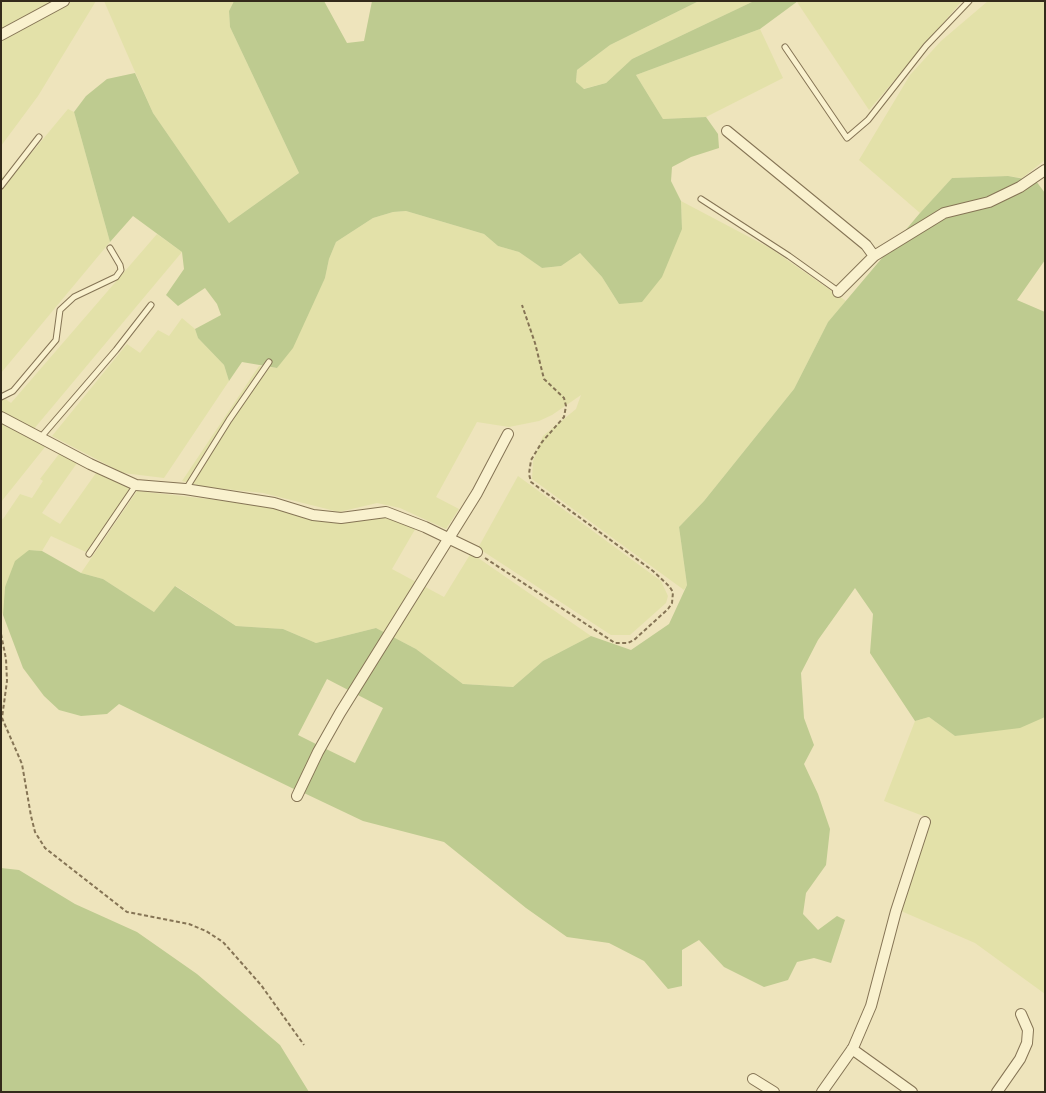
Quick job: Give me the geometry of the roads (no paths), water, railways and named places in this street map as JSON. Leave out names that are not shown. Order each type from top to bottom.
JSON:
[{"type":"street","points":[[1,34],[64,1]]},
{"type":"street","points":[[727,131],[866,244],[874,256]]},
{"type":"street","points":[[838,292],[874,256],[944,213],[989,202],[1020,187],[1045,170]]},
{"type":"street","points":[[1,417],[110,474],[136,485],[186,489],[274,503],[322,516],[341,518],[386,512],[450,538],[477,552]]},
{"type":"street","points":[[297,796],[318,752],[340,713],[450,538],[477,493],[508,434]]},
{"type":"street","points":[[822,1092],[852,1049],[871,1006],[896,911],[925,822]]},
{"type":"street","points":[[997,1092],[1020,1058],[1027,1043],[1028,1030],[1021,1014]]},
{"type":"street","points":[[852,1049],[912,1092]]},
{"type":"street","points":[[753,1079],[774,1092]]},
{"type":"lane","points":[[785,47],[847,138],[868,120],[926,46],[969,1]]},
{"type":"lane","points":[[1,186],[40,137]]},
{"type":"lane","points":[[701,198],[789,256],[838,292]]},
{"type":"lane","points":[[1,398],[13,391],[56,340],[60,310],[74,297],[116,277],[121,270],[120,265],[110,248]]},
{"type":"lane","points":[[41,437],[116,350],[151,305]]},
{"type":"lane","points":[[186,489],[233,413],[269,362]]},
{"type":"lane","points":[[89,554],[136,485]]}]
